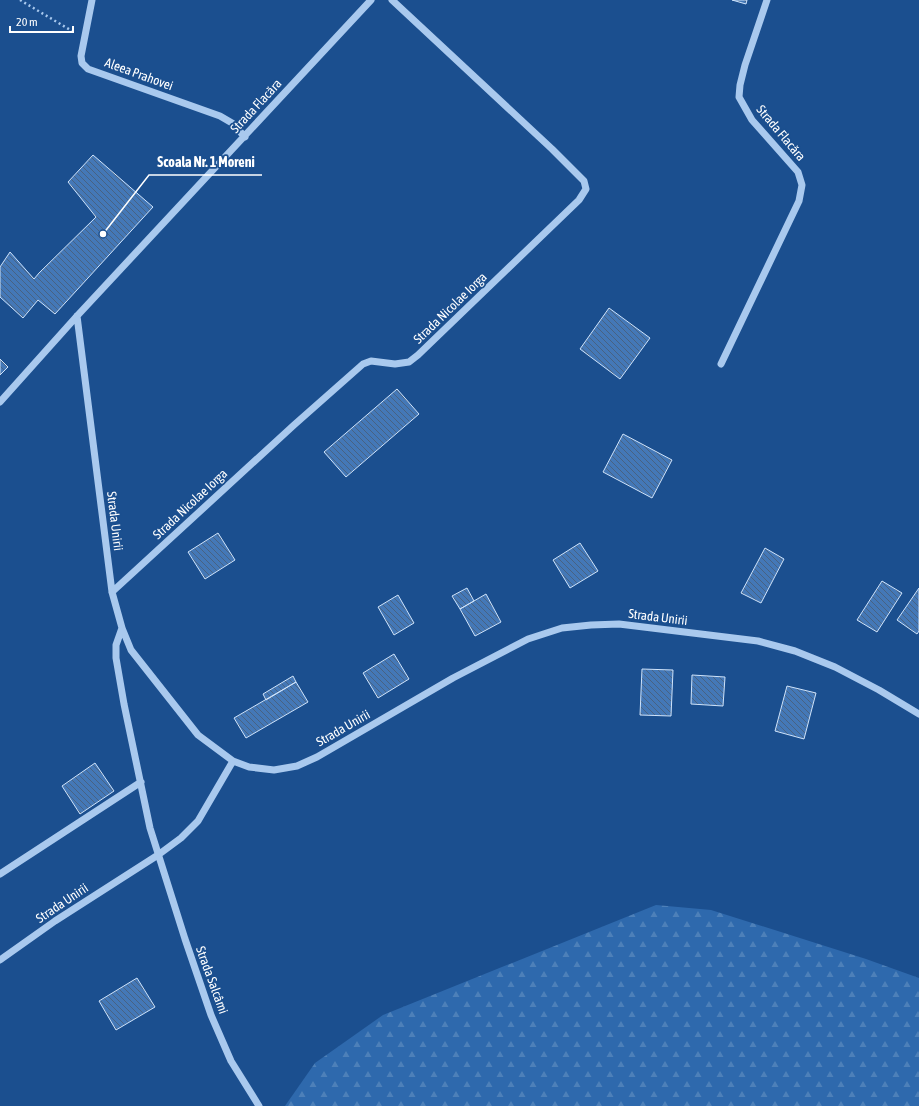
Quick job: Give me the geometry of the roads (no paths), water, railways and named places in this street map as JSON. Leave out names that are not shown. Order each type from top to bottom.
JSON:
[{"type":"street","name":"Aleea Prahovei","points":[[92,0],[81,56],[82,63],[88,69],[220,116],[232,123],[245,136]]},
{"type":"street","name":"Strada Flacăra","points":[[0,402],[77,316],[371,0]]},
{"type":"street","name":"Strada Nicolae Iorga","points":[[112,592],[363,364],[371,361],[395,364],[409,362],[418,355],[579,200],[586,189],[584,181],[552,149],[392,0]]},
{"type":"street","name":"Strada Flacăra","points":[[721,364],[799,201],[802,185],[798,172],[752,120],[739,97],[740,85],[745,66],[767,0]]},
{"type":"street","name":"Strada Unirii","points":[[77,316],[112,592],[122,628],[131,650],[198,735],[233,761],[249,767],[274,770],[297,766],[317,757],[453,678],[528,639],[562,628],[591,625],[619,624],[758,641],[795,652],[835,667],[879,690],[919,714]]},
{"type":"street","name":"Strada Salcâmi","points":[[122,628],[116,645],[116,658],[150,828],[211,1015],[231,1061],[259,1106]]},
{"type":"street","points":[[158,855],[181,838],[198,821],[233,761]]},
{"type":"street","points":[[0,874],[140,782]]},
{"type":"street","name":"Strada Unirii","points":[[0,960],[55,921],[158,855]]},
{"type":"place","name":"Scoala Nr. 1 Moreni","points":[[103,234]]}]
